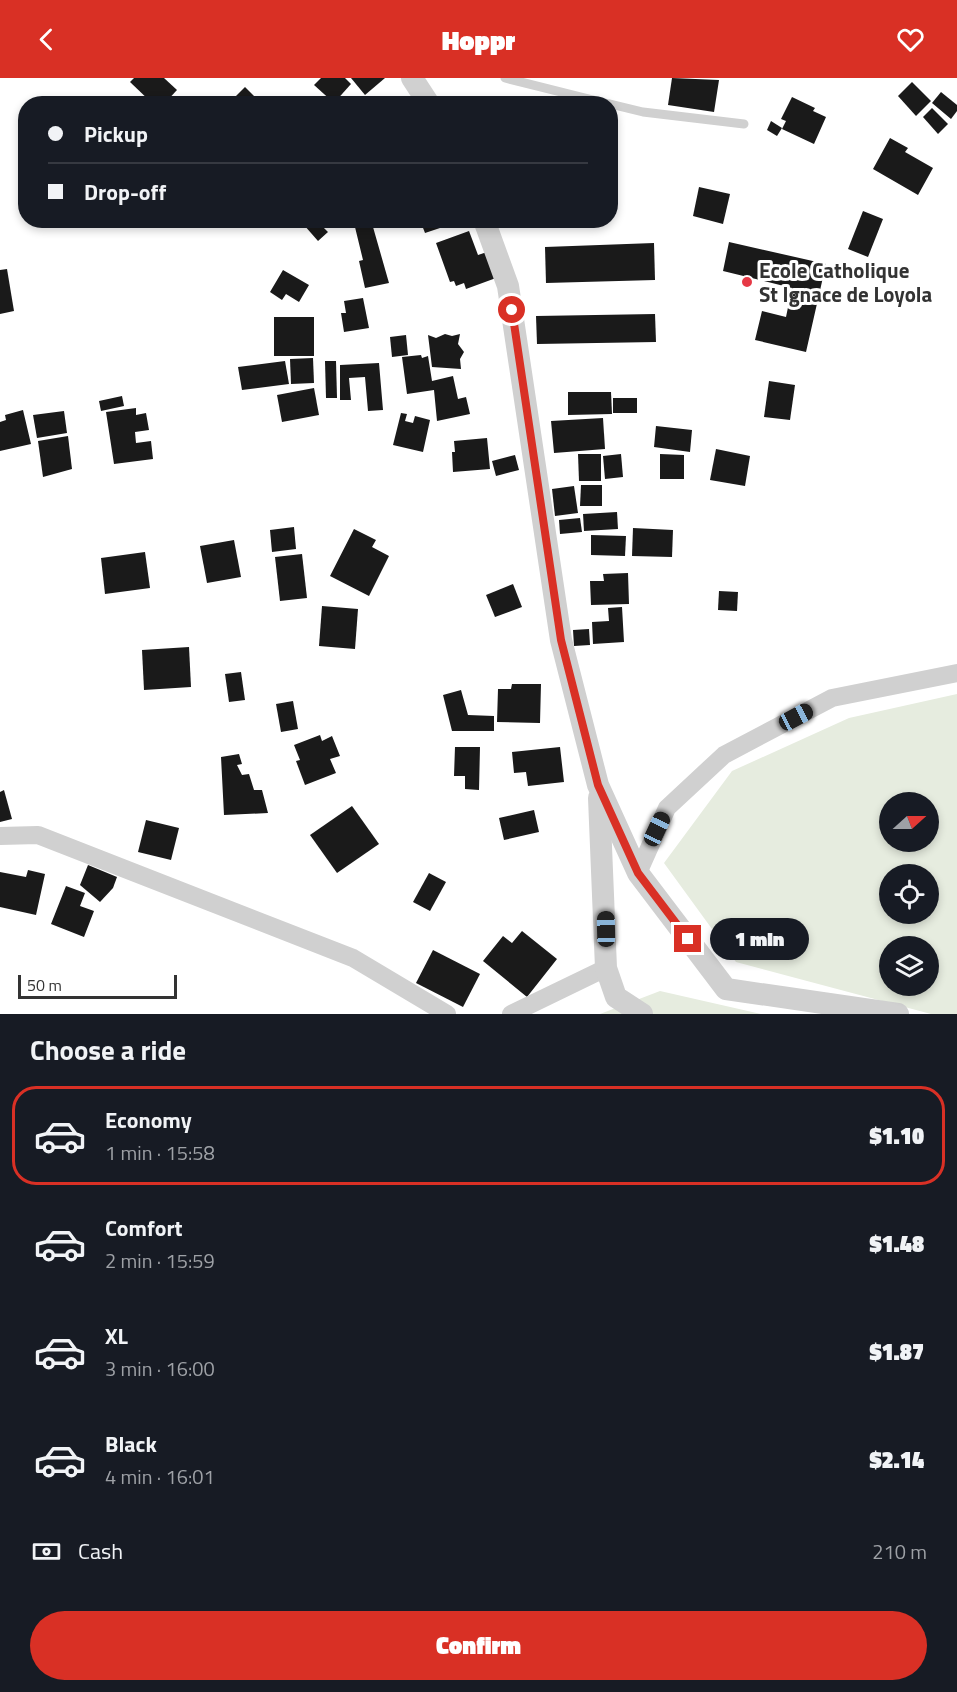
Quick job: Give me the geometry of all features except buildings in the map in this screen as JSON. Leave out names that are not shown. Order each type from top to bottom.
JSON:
[{"type":"street","points":[[412,78],[424,96]]},
{"type":"street","points":[[487,228],[508,286],[561,640],[598,785],[638,873],[726,989],[898,1014]]},
{"type":"street","points":[[638,873],[668,807],[724,755],[832,698],[957,673]]},
{"type":"street","points":[[598,785],[606,968],[616,997],[642,1014]]},
{"type":"street","points":[[0,836],[38,836],[342,953],[447,1014]]},
{"type":"street","points":[[511,1014],[606,968]]},
{"type":"lane","points":[[505,78],[578,96]]},
{"type":"lane","points":[[618,106],[643,112],[744,124]]},
{"type":"shaded area","points":[[957,694],[957,1014],[931,1014],[736,962],[664,863],[732,771],[849,718]]},
{"type":"shaded area","points":[[660,991],[761,1014],[600,1014]]},
{"type":"place","name":"Ecole Catholique St Ignace de Loyola","points":[[747,282]]},
{"type":"route","points":[[512,310],[561,640],[598,785],[638,873],[688,939]]}]
